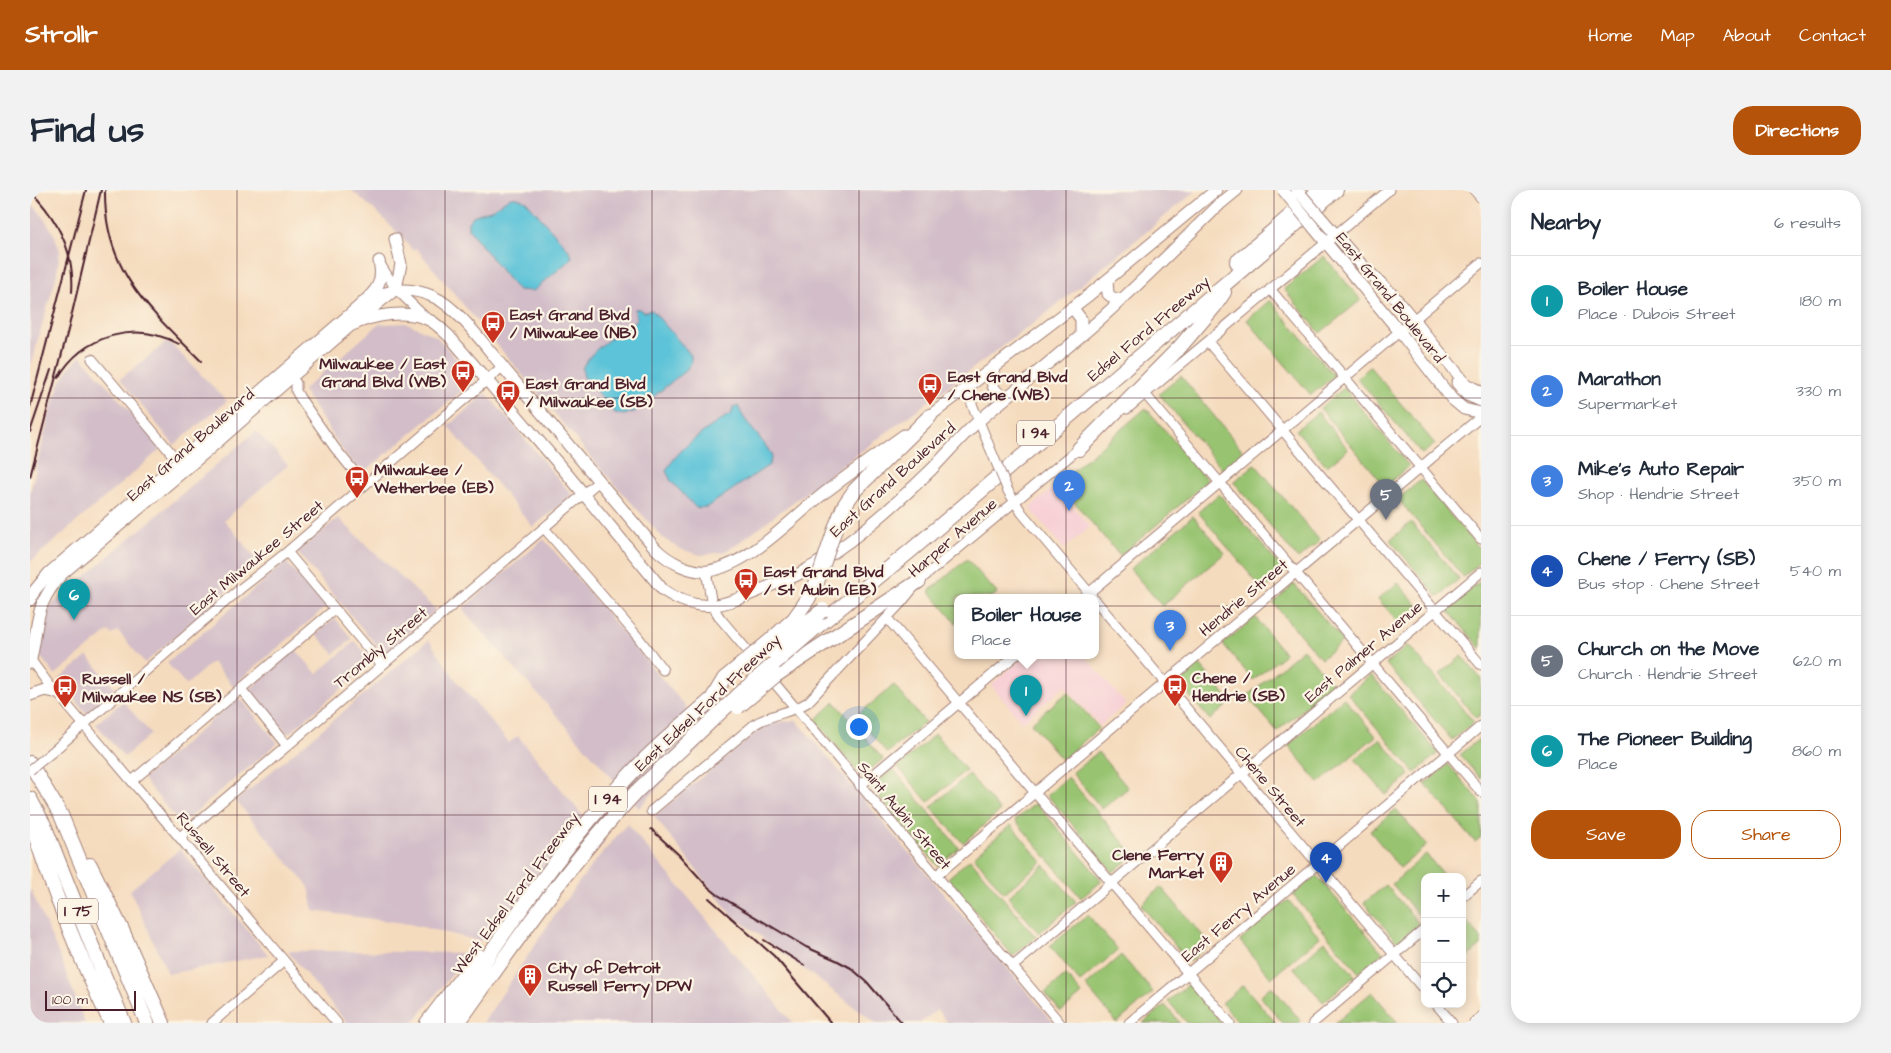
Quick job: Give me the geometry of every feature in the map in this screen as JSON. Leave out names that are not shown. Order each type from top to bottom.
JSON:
[{"type":"highway","points":[[1285,220],[1309,190]]},
{"type":"highway","name":"Edsel Ford Freeway","points":[[823,610],[1193,300],[1320,190]]},
{"type":"highway","name":"Edsel Ford Freeway","points":[[819,625],[917,545],[1336,190]]},
{"type":"highway","points":[[1079,449],[1179,348],[1214,307],[1232,278]]},
{"type":"highway","points":[[712,699],[724,679],[794,619],[817,582],[844,506],[855,490],[930,416]]},
{"type":"highway","points":[[637,791],[776,675],[919,581]]},
{"type":"highway","name":"West Edsel Ford Freeway","points":[[442,1023],[501,935],[578,834],[647,757],[712,699],[823,610]]},
{"type":"highway","name":"East Edsel Ford Freeway","points":[[458,1023],[518,939],[588,847],[637,791],[746,688],[819,625]]},
{"type":"highway","name":"I 75","points":[[30,763],[61,815],[147,1023]]},
{"type":"highway","name":"I 75","points":[[30,799],[44,825],[124,1023]]},
{"type":"highway","points":[[61,815],[76,834],[122,930],[163,1023]]},
{"type":"highway","points":[[30,819],[54,891],[82,960],[111,1023]]},
{"type":"highway","points":[[427,1023],[480,953],[487,945],[501,935]]},
{"type":"highway","points":[[468,1023],[506,968],[518,939]]},
{"type":"main road","name":"East Grand Boulevard","points":[[706,571],[736,562],[757,548],[819,497],[930,416],[1072,308],[1216,190]]},
{"type":"main road","name":"East Grand Boulevard","points":[[316,350],[350,326],[371,317],[397,314],[429,320],[456,344],[663,590],[676,599],[691,605],[712,605],[728,602],[797,575],[842,547],[927,474],[979,421],[1121,300],[1220,204],[1237,190]]},
{"type":"main road","name":"East Grand Boulevard","points":[[1283,190],[1330,238],[1452,399],[1464,409],[1480,418]]},
{"type":"main road","name":"East Grand Boulevard","points":[[1297,190],[1318,224]]},
{"type":"main road","points":[[350,326],[396,289],[401,264],[396,238]]},
{"type":"main road","name":"East Grand Boulevard","points":[[1330,238],[1413,319],[1466,384],[1481,392]]},
{"type":"main road","points":[[356,309],[376,290],[379,284],[382,272],[379,261]]},
{"type":"main road","points":[[1107,280],[1107,290],[1110,296],[1121,300]]},
{"type":"main road","points":[[356,309],[376,296],[396,289],[432,296],[447,304],[486,347],[656,549],[682,565],[706,571]]},
{"type":"main road","points":[[1072,308],[1081,319],[1081,335]]},
{"type":"main road","name":"East Grand Boulevard","points":[[30,600],[35,590],[53,577],[316,350],[356,309]]},
{"type":"main road","points":[[1440,354],[1462,391],[1472,398],[1481,400]]},
{"type":"main road","points":[[995,365],[992,378],[993,386],[999,394],[1007,397]]},
{"type":"main road","points":[[530,431],[542,431],[549,421]]},
{"type":"main road","points":[[616,534],[621,525],[633,521]]},
{"type":"main road","name":"East Grand Boulevard","points":[[30,661],[39,610],[50,588],[53,577]]},
{"type":"main road","points":[[30,695],[46,690],[54,690]]},
{"type":"street","name":"Harper Avenue","points":[[651,811],[755,724],[763,719],[797,710],[808,702],[914,589],[919,581],[1389,190]]},
{"type":"street","points":[[1474,190],[1481,198]]},
{"type":"street","points":[[379,261],[396,289],[429,320]]},
{"type":"street","points":[[1093,594],[1220,482],[1481,262]]},
{"type":"street","points":[[1270,289],[1481,539]]},
{"type":"street","points":[[1208,342],[1481,665]]},
{"type":"street","points":[[92,359],[172,454]]},
{"type":"street","name":"East Milwaukee Street","points":[[30,770],[502,367]]},
{"type":"street","points":[[296,383],[296,392],[300,398],[335,448],[365,485]]},
{"type":"street","name":"Chene Street","points":[[965,388],[1014,502],[1088,594]]},
{"type":"street","points":[[1145,394],[1481,792]]},
{"type":"street","name":"Hendrie Street","points":[[936,876],[1480,418]]},
{"type":"street","name":"Trombly Street","points":[[180,837],[599,481]]},
{"type":"street","points":[[544,528],[638,637],[663,670]]},
{"type":"street","points":[[287,552],[382,665]]},
{"type":"street","name":"Saint Aubin Street","points":[[706,571],[712,605],[720,618],[1060,1023]]},
{"type":"street","name":"East Palmer Avenue","points":[[1012,967],[1481,572]]},
{"type":"street","name":"Chene Street","points":[[1099,607],[1421,986]]},
{"type":"street","points":[[132,781],[335,609]]},
{"type":"street","points":[[887,618],[1230,1023]]},
{"type":"street","points":[[860,786],[1011,659]]},
{"type":"street","name":"Russell Street","points":[[30,661],[337,1023]]},
{"type":"street","points":[[241,689],[287,746]]},
{"type":"street","name":"East Ferry Avenue","points":[[1129,1023],[1481,726]]},
{"type":"street","points":[[1466,894],[1481,881]]},
{"type":"street","points":[[1313,1023],[1421,932]]},
{"type":"street","points":[[212,1023],[284,961]]},
{"type":"street","points":[[1439,1008],[1452,1023]]},
{"type":"street","points":[[1474,1023],[1481,1017]]},
{"type":"shaded area","points":[[351,190],[1197,190],[1047,313],[734,546],[724,552],[701,555],[680,549],[663,538],[601,469],[416,248],[413,251],[379,214]]},
{"type":"shaded area","points":[[30,202],[42,215],[54,234],[60,251],[56,278],[30,366]]},
{"type":"shaded area","points":[[407,323],[437,337],[475,380],[362,474],[345,454],[303,390],[379,324]]},
{"type":"shaded area","points":[[168,341],[227,401],[174,445],[120,379]]},
{"type":"shaded area","points":[[81,356],[162,448],[30,562],[30,493],[53,401],[61,381],[70,367]]},
{"type":"shaded area","points":[[486,393],[572,495],[533,527],[448,426]]},
{"type":"shaded area","points":[[256,431],[288,465],[224,520],[259,562],[145,663],[118,631],[112,635],[109,631],[55,675],[40,656],[48,611],[51,605]]},
{"type":"shaded area","points":[[1055,486],[1090,527],[1064,549],[1030,508]]},
{"type":"shaded area","points":[[338,518],[436,610],[384,654],[297,552]]},
{"type":"shaded area","points":[[544,539],[711,737],[661,784],[639,808],[462,609]]},
{"type":"shaded area","points":[[286,562],[326,607],[242,678],[235,688],[212,662],[186,685],[167,663]]},
{"type":"shaded area","points":[[335,618],[352,639],[334,654],[316,634]]},
{"type":"shaded area","points":[[429,640],[456,680],[509,743],[518,736],[605,843],[522,918],[505,915],[480,941],[409,924],[314,911],[309,887],[236,801]]},
{"type":"shaded area","points":[[355,641],[373,662],[288,734],[250,689],[296,650],[317,674]]},
{"type":"shaded area","points":[[88,656],[115,689],[86,713],[59,679]]},
{"type":"shaded area","points":[[1021,659],[1087,659],[1126,704],[1100,726],[1065,686],[1022,722],[991,685]]},
{"type":"shaded area","points":[[239,697],[278,743],[181,824],[143,779]]},
{"type":"shaded area","points":[[123,701],[151,734],[124,757],[96,724]]},
{"type":"shaded area","points":[[796,720],[1054,1023],[948,1023],[937,1010],[920,1023],[876,1023],[731,914],[654,816],[767,724]]},
{"type":"shaded area","points":[[627,824],[793,1023],[483,1023],[556,913],[591,866]]},
{"type":"shaded area","points":[[180,849],[268,955],[168,974],[130,890]]},
{"type":"shaded area","points":[[30,888],[62,962],[85,1023],[30,1023]]},
{"type":"shaded area","points":[[288,952],[469,953],[413,1023],[347,1023]]},
{"type":"green space","points":[[1324,256],[1361,300],[1320,333],[1284,289]]},
{"type":"green space","points":[[1270,300],[1334,376],[1311,395],[1247,320]]},
{"type":"green space","points":[[1370,367],[1435,444],[1422,454],[1357,378]]},
{"type":"green space","points":[[1181,376],[1244,452],[1223,470],[1159,394]]},
{"type":"green space","points":[[1344,388],[1409,466],[1385,486],[1320,408]]},
{"type":"green space","points":[[1146,408],[1208,481],[1120,556],[1058,483]]},
{"type":"green space","points":[[1318,412],[1348,449],[1327,466],[1296,430]]},
{"type":"green space","points":[[1255,464],[1320,541],[1298,559],[1234,482]]},
{"type":"green space","points":[[1421,480],[1481,551],[1481,562],[1463,577],[1398,499]]},
{"type":"green space","points":[[1219,494],[1285,572],[1263,590],[1198,512]]},
{"type":"green space","points":[[1193,516],[1225,553],[1162,606],[1130,569]]},
{"type":"green space","points":[[1411,522],[1459,579],[1438,597],[1390,540]]},
{"type":"green space","points":[[967,559],[997,593],[954,594],[954,620],[929,591]]},
{"type":"green space","points":[[1481,581],[1481,649],[1447,609]]},
{"type":"green space","points":[[1398,583],[1421,609],[1402,626],[1378,599]]},
{"type":"green space","points":[[1294,584],[1343,641],[1321,659],[1273,603]]},
{"type":"green space","points":[[1255,617],[1285,654],[1253,680],[1223,644]]},
{"type":"green space","points":[[1408,645],[1474,722],[1452,740],[1386,664]]},
{"type":"green space","points":[[1303,649],[1333,685],[1277,731],[1247,696]]},
{"type":"green space","points":[[1462,656],[1481,679],[1481,714],[1476,718],[1440,674]]},
{"type":"green space","points":[[1199,664],[1231,702],[1210,720],[1178,682]]},
{"type":"green space","points":[[1371,675],[1438,753],[1415,773],[1348,694]]},
{"type":"green space","points":[[894,685],[925,722],[887,753],[856,716]]},
{"type":"green space","points":[[1068,692],[1099,728],[1062,760],[1031,723]]},
{"type":"green space","points":[[1344,698],[1376,736],[1319,783],[1288,745]]},
{"type":"green space","points":[[835,702],[883,759],[861,776],[815,720]]},
{"type":"green space","points":[[935,734],[966,770],[928,802],[898,767]]},
{"type":"green space","points":[[1481,737],[1481,779],[1460,755]]},
{"type":"green space","points":[[1380,739],[1410,775],[1386,795],[1355,759]]},
{"type":"green space","points":[[1098,752],[1128,788],[1102,809],[1072,773]]},
{"type":"green space","points":[[1448,764],[1481,802],[1481,837],[1475,842],[1425,784]]},
{"type":"green space","points":[[893,769],[959,848],[938,866],[871,787]]},
{"type":"green space","points":[[969,774],[1000,811],[963,843],[931,807]]},
{"type":"green space","points":[[1068,777],[1134,855],[1113,872],[1047,795]]},
{"type":"green space","points":[[1036,803],[1102,881],[1081,898],[1015,820]]},
{"type":"green space","points":[[1396,809],[1427,845],[1400,868],[1370,831]]},
{"type":"green space","points":[[1011,825],[1042,862],[1004,893],[974,856]]},
{"type":"green space","points":[[1426,854],[1442,873],[1421,873],[1421,918],[1392,884]]},
{"type":"green space","points":[[970,859],[1036,937],[1013,956],[948,878]]},
{"type":"green space","points":[[1044,865],[1076,902],[1039,933],[1008,897]]},
{"type":"green space","points":[[1316,875],[1383,953],[1359,973],[1293,895]]},
{"type":"green space","points":[[1386,885],[1419,924],[1397,942],[1364,903]]},
{"type":"green space","points":[[1161,887],[1210,944],[1189,962],[1141,905]]},
{"type":"green space","points":[[1288,900],[1320,937],[1271,978],[1240,941]]},
{"type":"green space","points":[[1088,915],[1118,950],[1080,982],[1050,946]]},
{"type":"green space","points":[[1466,921],[1481,938],[1481,946],[1466,958]]},
{"type":"green space","points":[[1325,941],[1355,976],[1323,1002],[1294,968]]},
{"type":"green space","points":[[1121,955],[1153,992],[1117,1023],[1086,986]]},
{"type":"green space","points":[[1066,975],[1082,994],[1061,1012],[1045,993]]},
{"type":"green space","points":[[1189,984],[1222,1023],[1187,1023],[1168,1001]]},
{"type":"green space","points":[[1243,985],[1276,1023],[1239,1023],[1222,1003]]},
{"type":"green space","points":[[1271,986],[1301,1021],[1299,1023],[1283,1023],[1260,996]]},
{"type":"green space","points":[[1372,992],[1398,1023],[1335,1023]]},
{"type":"green space","points":[[1165,1005],[1180,1023],[1143,1023]]},
{"type":"water","points":[[511,197],[517,197],[526,201],[572,256],[570,260],[533,291],[518,290],[468,228],[468,222],[473,216],[493,209]]},
{"type":"water","points":[[635,309],[644,312],[652,310],[691,355],[691,363],[686,370],[636,411],[624,415],[615,413],[584,377],[582,369],[598,348],[637,320]]},
{"type":"water","points":[[738,406],[745,419],[772,456],[769,465],[707,507],[696,508],[671,481],[666,471],[687,446],[704,431],[732,413],[733,407]]},
{"type":"railway","points":[[30,407],[86,190]]},
{"type":"railway","points":[[30,477],[69,326],[101,190]]},
{"type":"railway","points":[[30,191],[49,213],[63,237],[71,263],[72,292]]},
{"type":"railway","points":[[105,191],[107,219],[112,244],[121,266],[133,286],[148,305],[201,361]]},
{"type":"railway","points":[[58,378],[81,351],[96,342],[112,336],[128,333],[145,333],[179,344]]},
{"type":"railway","points":[[30,432],[51,370]]},
{"type":"railway","points":[[651,829],[718,895],[806,947],[851,968],[867,982],[902,1023]]},
{"type":"railway","points":[[709,898],[735,921]]},
{"type":"railway","points":[[730,917],[774,956],[831,1023]]},
{"type":"railway","points":[[764,940],[804,965]]},
{"type":"place","name":"East Grand Blvd / Milwaukee (NB)","points":[[493,344]]},
{"type":"place","name":"Milwaukee / East Grand Blvd (WB)","points":[[463,393]]},
{"type":"place","name":"East Grand Blvd / Chene (WB)","points":[[930,406]]},
{"type":"place","name":"East Grand Blvd / Milwaukee (SB)","points":[[508,413]]},
{"type":"place","name":"Milwaukee / Wetherbee (EB)","points":[[357,499]]},
{"type":"place","name":"Marathon","points":[[1069,511]]},
{"type":"place","name":"Church on the Move","points":[[1386,520]]},
{"type":"place","name":"East Grand Blvd / St Aubin (EB)","points":[[746,601]]},
{"type":"place","name":"The Pioneer Building","points":[[74,620]]},
{"type":"place","name":"Mike's Auto Repair","points":[[1170,651]]},
{"type":"place","name":"Chene / Hendrie (SB)","points":[[1175,707]]},
{"type":"place","name":"Russell / Milwaukee NS (SB)","points":[[65,708]]},
{"type":"place","name":"Boiler House","points":[[1026,716]]},
{"type":"place","name":"Chene / Ferry (SB)","points":[[1326,883]]},
{"type":"place","name":"Clene Ferry Market","points":[[1221,884]]},
{"type":"place","name":"City of Detroit Russell Ferry DPW","points":[[530,997]]}]
